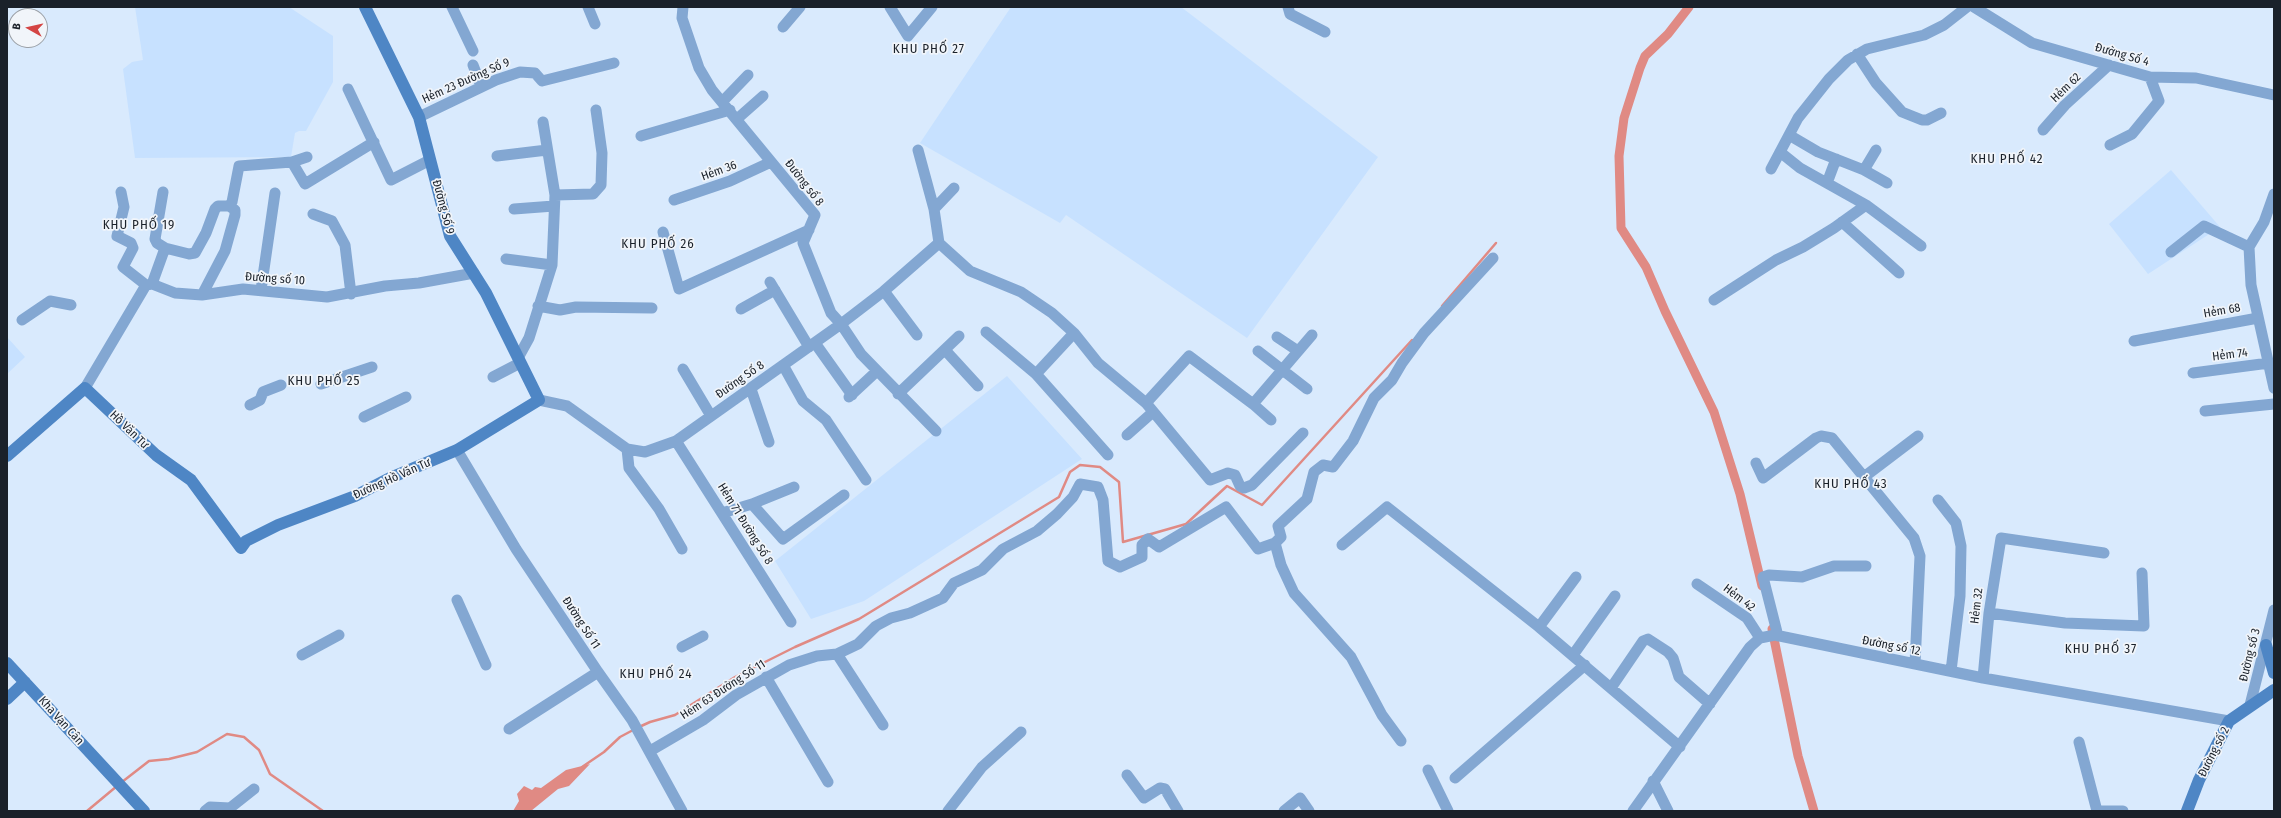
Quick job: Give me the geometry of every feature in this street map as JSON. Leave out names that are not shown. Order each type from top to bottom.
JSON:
[{"type":"street","name":"Đường Số 9","points":[[365,7],[419,117],[450,236],[486,293],[539,400]]},
{"type":"street","points":[[452,7],[473,51]]},
{"type":"street","points":[[588,7],[595,24]]},
{"type":"street","name":"Đường số 8","points":[[683,7],[682,18],[698,68],[712,90],[730,110],[815,216],[803,243],[831,313],[841,324],[861,354],[877,372],[936,431]]},
{"type":"street","points":[[783,27],[800,7]]},
{"type":"street","points":[[890,7],[908,36],[932,7]]},
{"type":"street","points":[[1288,7],[1290,14],[1325,32]]},
{"type":"street","points":[[1771,169],[1798,118],[1829,79],[1848,60],[1867,49],[1924,35],[1944,25],[1967,7]]},
{"type":"street","name":"Đường Số 4","points":[[1974,7],[2032,43],[2150,77],[2196,78],[2274,95]]},
{"type":"street","points":[[1857,54],[1876,83],[1902,112],[1922,120],[1927,120],[1941,113]]},
{"type":"street","name":"Hẻm 23 Đường Số 9","points":[[419,117],[481,86],[520,72],[535,73],[542,81],[614,63]]},
{"type":"street","points":[[473,64],[481,86]]},
{"type":"street","name":"Hẻm 62","points":[[2043,130],[2065,105],[2109,65]]},
{"type":"street","points":[[730,110],[748,75]]},
{"type":"street","points":[[2110,145],[2132,134],[2159,101],[2150,77]]},
{"type":"street","points":[[348,89],[391,180],[430,160]]},
{"type":"street","points":[[641,136],[730,110],[763,96]]},
{"type":"street","points":[[555,195],[593,194],[601,185],[602,153],[596,110]]},
{"type":"street","points":[[493,377],[519,361],[529,338],[552,266],[555,195],[543,122]]},
{"type":"street","points":[[1790,135],[1818,152],[1864,170],[1887,183]]},
{"type":"street","points":[[292,162],[305,184],[374,142]]},
{"type":"street","points":[[498,156],[547,150]]},
{"type":"street","points":[[918,150],[934,209],[939,243],[970,272],[1021,292],[1052,313],[1074,333],[1098,363],[1150,407],[1210,480],[1228,473],[1235,475],[1240,486],[1244,488],[1252,485],[1303,433]]},
{"type":"street","points":[[1864,170],[1876,150]]},
{"type":"street","points":[[1780,152],[1800,168],[1866,205],[1921,246]]},
{"type":"street","points":[[229,206],[239,166],[292,162],[307,157]]},
{"type":"street","points":[[1827,183],[1836,159]]},
{"type":"street","name":"Hẻm 36","points":[[674,200],[730,181],[771,162]]},
{"type":"street","points":[[934,209],[954,188]]},
{"type":"street","name":"Đường số 10","points":[[121,192],[124,207],[117,236],[131,243],[133,248],[123,268],[149,284],[176,293],[202,295],[242,289],[327,297],[351,294],[385,286],[419,283],[474,273]]},
{"type":"street","points":[[163,192],[155,239],[157,243],[165,248],[192,255],[206,233],[215,209],[218,206],[229,206],[235,210],[225,251],[202,295]]},
{"type":"street","points":[[261,290],[275,193]]},
{"type":"street","points":[[2274,194],[2264,222],[2250,247],[2251,285],[2274,388]]},
{"type":"street","points":[[1714,300],[1776,260],[1803,247],[1866,205]]},
{"type":"street","points":[[514,209],[554,206]]},
{"type":"street","points":[[313,214],[332,222],[345,245],[351,294]]},
{"type":"street","points":[[1842,222],[1899,273]]},
{"type":"street","points":[[2171,252],[2204,226],[2250,247]]},
{"type":"street","points":[[663,232],[679,289],[809,230]]},
{"type":"street","name":"Đường Số 8","points":[[539,400],[567,406],[628,449],[645,452],[676,440],[841,324],[884,291],[939,243]]},
{"type":"street","points":[[7,456],[85,388],[149,284],[165,248]]},
{"type":"street","points":[[1401,741],[1382,715],[1351,657],[1294,593],[1281,565],[1274,543],[1281,537],[1278,526],[1307,499],[1314,472],[1323,465],[1333,467],[1353,441],[1374,398],[1392,380],[1402,363],[1424,333],[1493,258]]},
{"type":"street","points":[[506,259],[552,266]]},
{"type":"street","points":[[741,308],[773,286],[812,345],[851,396],[877,372]]},
{"type":"street","points":[[884,291],[917,336]]},
{"type":"street","points":[[22,320],[50,301],[71,305]]},
{"type":"street","points":[[538,306],[560,310],[576,307],[652,308]]},
{"type":"street","name":"Hẻm 68","points":[[2134,341],[2258,318]]},
{"type":"street","points":[[986,332],[1036,374],[1108,455]]},
{"type":"street","points":[[1036,374],[1074,333]]},
{"type":"street","points":[[1253,404],[1312,334]]},
{"type":"street","points":[[898,394],[959,336]]},
{"type":"street","points":[[1277,337],[1298,351]]},
{"type":"street","points":[[945,350],[978,386]]},
{"type":"street","points":[[1258,351],[1281,371],[1307,389]]},
{"type":"street","points":[[1127,436],[1189,356],[1253,404],[1271,420]]},
{"type":"street","name":"Hẻm 74","points":[[2193,372],[2269,363]]},
{"type":"street","points":[[783,365],[803,401],[826,420],[866,480]]},
{"type":"street","points":[[321,384],[372,367]]},
{"type":"street","points":[[683,369],[711,416]]},
{"type":"street","points":[[250,405],[260,400],[263,392],[281,385]]},
{"type":"street","name":"Hồ Văn Tư","points":[[85,388],[156,455],[191,480],[241,548]]},
{"type":"street","points":[[751,388],[769,442]]},
{"type":"street","points":[[364,417],[406,397]]},
{"type":"street","name":"Đường Hồ Văn Tư","points":[[241,548],[246,541],[278,525],[355,496],[390,478],[458,450],[539,400]]},
{"type":"street","points":[[2205,411],[2274,404]]},
{"type":"street","points":[[1756,463],[1763,478],[1816,438],[1827,436],[1832,438],[1917,543],[1920,556],[1915,664]]},
{"type":"street","points":[[1864,477],[1918,436]]},
{"type":"street","name":"Hẻm 71 Đường Số 8","points":[[676,440],[791,622]]},
{"type":"street","points":[[628,449],[629,468],[659,509],[682,549]]},
{"type":"street","name":"Đường Số 11","points":[[458,450],[516,548],[598,672],[632,720],[682,811]]},
{"type":"street","name":"Hẻm 63 Đường Số 11","points":[[649,750],[703,720],[736,695],[789,665],[810,658],[837,654],[858,644],[876,626],[886,620],[910,613],[943,598],[954,583],[982,570],[1003,549],[1037,531],[1073,497],[1080,484],[1098,487],[1103,500],[1108,561],[1120,567],[1142,557],[1142,545],[1148,539],[1159,547],[1226,507],[1258,549],[1274,543]]},
{"type":"street","points":[[722,513],[752,504],[794,487]]},
{"type":"street","points":[[752,504],[783,539],[844,495]]},
{"type":"street","points":[[1938,500],[1956,523],[1961,546],[1960,596],[1951,671]]},
{"type":"street","points":[[1342,545],[1387,507],[1539,627],[1680,747]]},
{"type":"street","name":"Hẻm 32","points":[[1983,678],[1989,613],[2001,538],[2104,553]]},
{"type":"street","points":[[1777,636],[1763,580],[1765,576],[1802,577],[1834,566],[1866,566]]},
{"type":"street","points":[[1989,613],[2065,623],[2144,626],[2142,574]]},
{"type":"street","points":[[1539,627],[1576,577]]},
{"type":"street","name":"Hẻm 42","points":[[1697,584],[1747,618],[1760,638]]},
{"type":"street","points":[[1573,655],[1615,596]]},
{"type":"street","points":[[458,600],[486,665]]},
{"type":"street","name":"Đường số 3","points":[[2250,705],[2274,610]]},
{"type":"street","points":[[302,655],[339,634]]},
{"type":"street","points":[[682,646],[703,636]]},
{"type":"street","name":"Đường số 12","points":[[1760,638],[1777,636],[1983,678],[2229,721]]},
{"type":"street","points":[[1632,811],[1680,747],[1750,647],[1760,638]]},
{"type":"street","points":[[1611,688],[1643,641],[1648,639],[1668,652],[1673,658],[1679,677],[1710,704]]},
{"type":"street","points":[[2266,645],[2274,673]]},
{"type":"street","points":[[837,654],[883,725]]},
{"type":"street","name":"Kha Vạn Cân","points":[[7,663],[144,811]]},
{"type":"street","points":[[1455,778],[1585,665]]},
{"type":"street","points":[[509,729],[598,672]]},
{"type":"street","points":[[766,677],[828,782]]},
{"type":"street","points":[[7,699],[25,682]]},
{"type":"street","name":"Đường số 2","points":[[2187,811],[2199,780],[2229,721],[2250,705],[2274,690]]},
{"type":"street","points":[[948,811],[982,767],[1021,732]]},
{"type":"street","points":[[2078,742],[2098,811],[2122,811]]},
{"type":"street","points":[[1428,770],[1448,811]]},
{"type":"street","points":[[1127,775],[1144,798],[1160,788],[1165,789],[1178,811]]},
{"type":"street","points":[[1653,781],[1668,811]]},
{"type":"street","points":[[205,811],[210,807],[230,808],[254,789]]},
{"type":"street","points":[[1284,811],[1300,798],[1309,811]]},
{"type":"shaded area","points":[[135,7],[289,7],[333,36],[333,82],[306,131],[299,131],[295,133],[291,157],[135,158],[123,69],[132,62],[143,60]]},
{"type":"shaded area","points":[[1011,7],[1181,7],[1378,157],[1247,338],[1066,215],[1060,223],[920,143]]},
{"type":"shaded area","points":[[2171,170],[2220,227],[2148,274],[2109,224]]},
{"type":"shaded area","points":[[7,337],[25,357],[7,374]]},
{"type":"shaded area","points":[[1007,376],[1082,459],[864,601],[811,619],[775,561]]},
{"type":"shaded area","points":[[590,764],[569,786],[558,789],[531,811],[513,811],[519,801],[517,794],[524,786],[532,790],[535,787],[541,788],[566,770]]},
{"type":"waterway","points":[[1689,7],[1668,34],[1645,56],[1624,118],[1619,156],[1621,228],[1646,267],[1665,311],[1714,412],[1740,494],[1762,586]]},
{"type":"waterway","points":[[1442,306],[1496,243]]},
{"type":"waterway","points":[[639,727],[650,722],[675,715],[735,677],[795,647],[859,619],[1059,497],[1070,472],[1080,465],[1100,467],[1119,482],[1123,542],[1186,524],[1227,486],[1262,505],[1412,340]]},
{"type":"waterway","points":[[1772,629],[1798,756],[1814,811]]},
{"type":"waterway","points":[[582,767],[604,752],[620,737],[635,729]]},
{"type":"waterway","points":[[122,782],[149,761],[169,759],[197,752],[227,734],[244,737],[259,750],[270,774],[323,811]]},
{"type":"waterway","points":[[87,811],[117,786]]},
{"type":"district","name":"KHU PHỐ 27","points":[[929,49]]},
{"type":"district","name":"KHU PHỐ 42","points":[[2007,159]]},
{"type":"district","name":"KHU PHỐ 19","points":[[139,225]]},
{"type":"district","name":"KHU PHỐ 26","points":[[658,244]]},
{"type":"district","name":"KHU PHỐ 25","points":[[324,381]]},
{"type":"district","name":"KHU PHỐ 43","points":[[1851,484]]},
{"type":"district","name":"KHU PHỐ 37","points":[[2101,649]]},
{"type":"district","name":"KHU PHỐ 24","points":[[656,674]]}]
